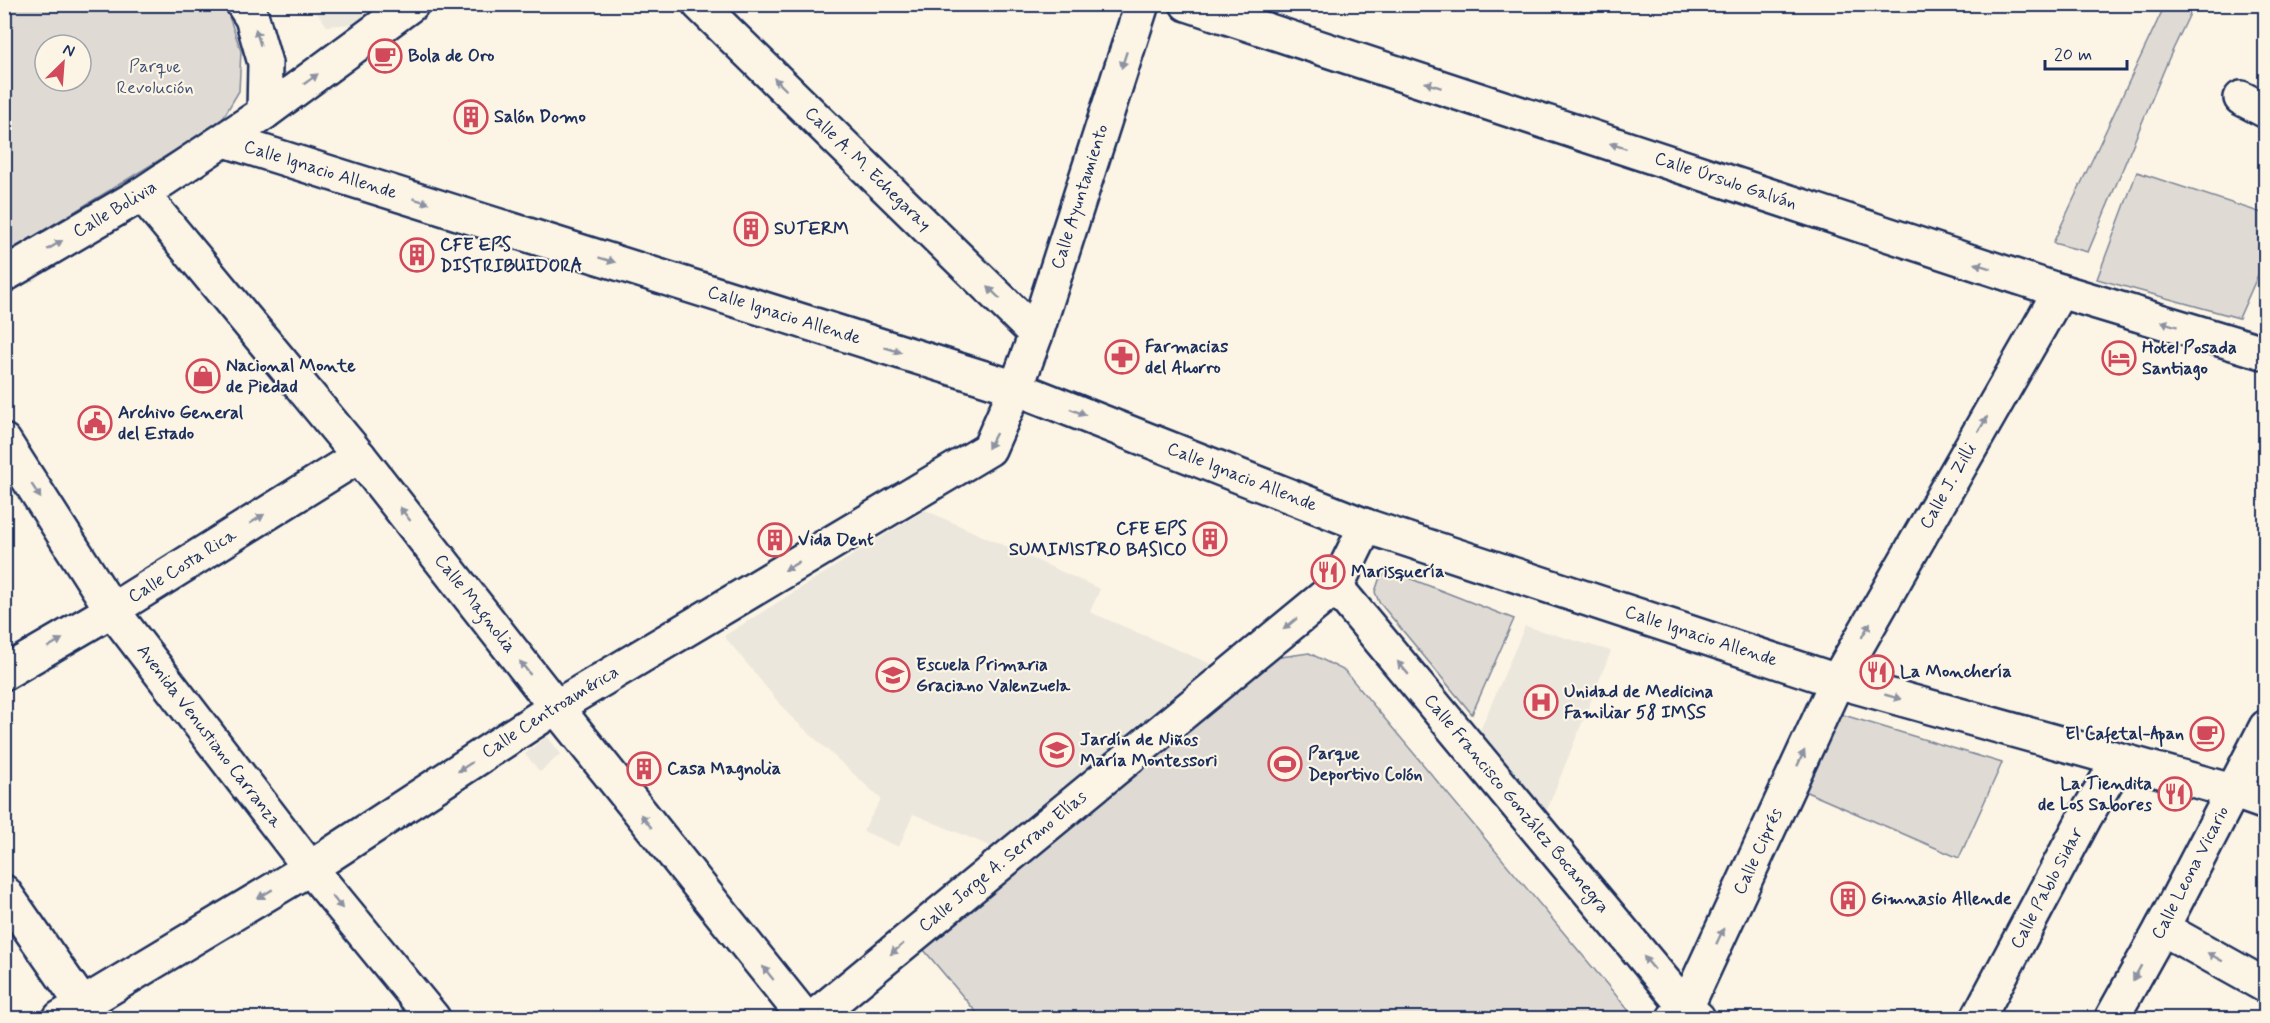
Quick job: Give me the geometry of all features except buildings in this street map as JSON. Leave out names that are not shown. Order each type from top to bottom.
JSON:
[{"type":"street","points":[[243,4],[252,18],[265,63],[264,113]]},
{"type":"street","name":"Calle Bolivia","points":[[4,275],[142,194],[225,140],[412,4]]},
{"type":"street","name":"Calle A. M. Echegaray","points":[[699,4],[1036,334]]},
{"type":"street","name":"Calle Ayuntamiento","points":[[1016,388],[1036,334],[1142,4]]},
{"type":"street","name":"Calle Úrsulo Galván","points":[[1187,4],[2060,291],[2265,353]]},
{"type":"street","name":"Calle Ignacio Allende","points":[[225,140],[1016,388],[1366,526],[1837,681],[2232,791],[2265,803]]},
{"type":"street","name":"Calle Magnolia","points":[[142,194],[359,456],[556,708],[805,1018]]},
{"type":"street","name":"Calle J. Zilli","points":[[1837,681],[2060,291]]},
{"type":"street","name":"Calle Centroamérica","points":[[78,1014],[310,868],[556,708],[989,449],[1016,388]]},
{"type":"street","name":"Avenida Venustiano Carranza","points":[[4,441],[112,610],[310,868],[433,1018]]},
{"type":"street","name":"Calle Costa Rica","points":[[4,673],[112,610],[359,456]]},
{"type":"street","name":"Calle Jorge A. Serrano Elías","points":[[813,1018],[1336,587],[1366,526]]},
{"type":"street","name":"Calle Francisco González Bocanegra","points":[[1336,587],[1686,1015]]},
{"type":"street","name":"Calle Ciprés","points":[[1686,1015],[1837,681]]},
{"type":"street","name":"Calle Leona Vicario","points":[[2112,1018],[2162,928],[2265,727]]},
{"type":"street","name":"Calle Pablo Sidar","points":[[1978,1018],[2085,817],[2119,759]]},
{"type":"street","points":[[4,892],[78,1014]]},
{"type":"street","points":[[2162,928],[2265,986]]},
{"type":"shaded area","points":[[311,5],[382,5],[353,24],[327,26]]},
{"type":"shaded area","name":"Escuela Primaria Graciano Valenzuela","points":[[925,510],[1100,589],[1090,612],[1218,667],[997,849],[913,814],[899,847],[863,831],[881,799],[789,715],[724,636]]},
{"type":"shaded area","name":"Unidad de Medicina Familiar 58 IMSS","points":[[1525,626],[1611,651],[1543,820],[1478,735]]},
{"type":"shaded area","points":[[547,736],[561,754],[540,772],[525,754]]},
{"type":"green space","name":"Parque Revolución","points":[[5,5],[225,5],[241,51],[239,91],[220,123],[5,254]]},
{"type":"green space","points":[[2165,5],[2194,5],[2169,58],[2088,252],[2053,243]]},
{"type":"green space","points":[[2137,172],[2265,214],[2265,259],[2239,318],[2097,279]]},
{"type":"green space","points":[[1396,573],[1514,619],[1472,714],[1379,602],[1375,592],[1379,580],[1385,574]]},
{"type":"green space","name":"Parque Deportivo Colón","points":[[1309,653],[1345,671],[1635,1018],[981,1018],[924,950],[1274,658]]},
{"type":"green space","points":[[1837,713],[2002,763],[1959,858],[1802,790]]},
{"type":"place","name":"Bola de Oro","points":[[385,56]]},
{"type":"place","name":"Salón Domo","points":[[471,117]]},
{"type":"place","name":"SUTERM","points":[[751,229]]},
{"type":"place","name":"CFE EPS DISTRIBUIDORA","points":[[417,255]]},
{"type":"place","name":"Farmacias del Ahorro","points":[[1122,357]]},
{"type":"place","name":"Hotel Posada Santiago","points":[[2119,358]]},
{"type":"place","name":"Nacional Monte de Piedad","points":[[203,376]]},
{"type":"place","name":"Archivo General del Estado","points":[[95,423]]},
{"type":"place","name":"CFE EPS SUMINISTRO BASICO","points":[[1210,539]]},
{"type":"place","name":"Vida Dent","points":[[775,540]]},
{"type":"place","name":"Marisquería","points":[[1328,572]]},
{"type":"place","name":"La Monchería","points":[[1877,672]]},
{"type":"place","name":"Escuela Primaria Graciano Valenzuela","points":[[893,675]]},
{"type":"place","name":"Unidad de Medicina Familiar 58 IMSS","points":[[1541,702]]},
{"type":"place","name":"El Cafetal-Apan","points":[[2207,734]]},
{"type":"place","name":"Jardín de Niños María Montessori","points":[[1057,750]]},
{"type":"place","name":"Parque Deportivo Colón","points":[[1285,764]]},
{"type":"place","name":"Casa Magnolia","points":[[644,769]]},
{"type":"place","name":"La Tiendita de Los Sabores","points":[[2175,794]]},
{"type":"place","name":"Gimnasio Allende","points":[[1848,899]]}]
